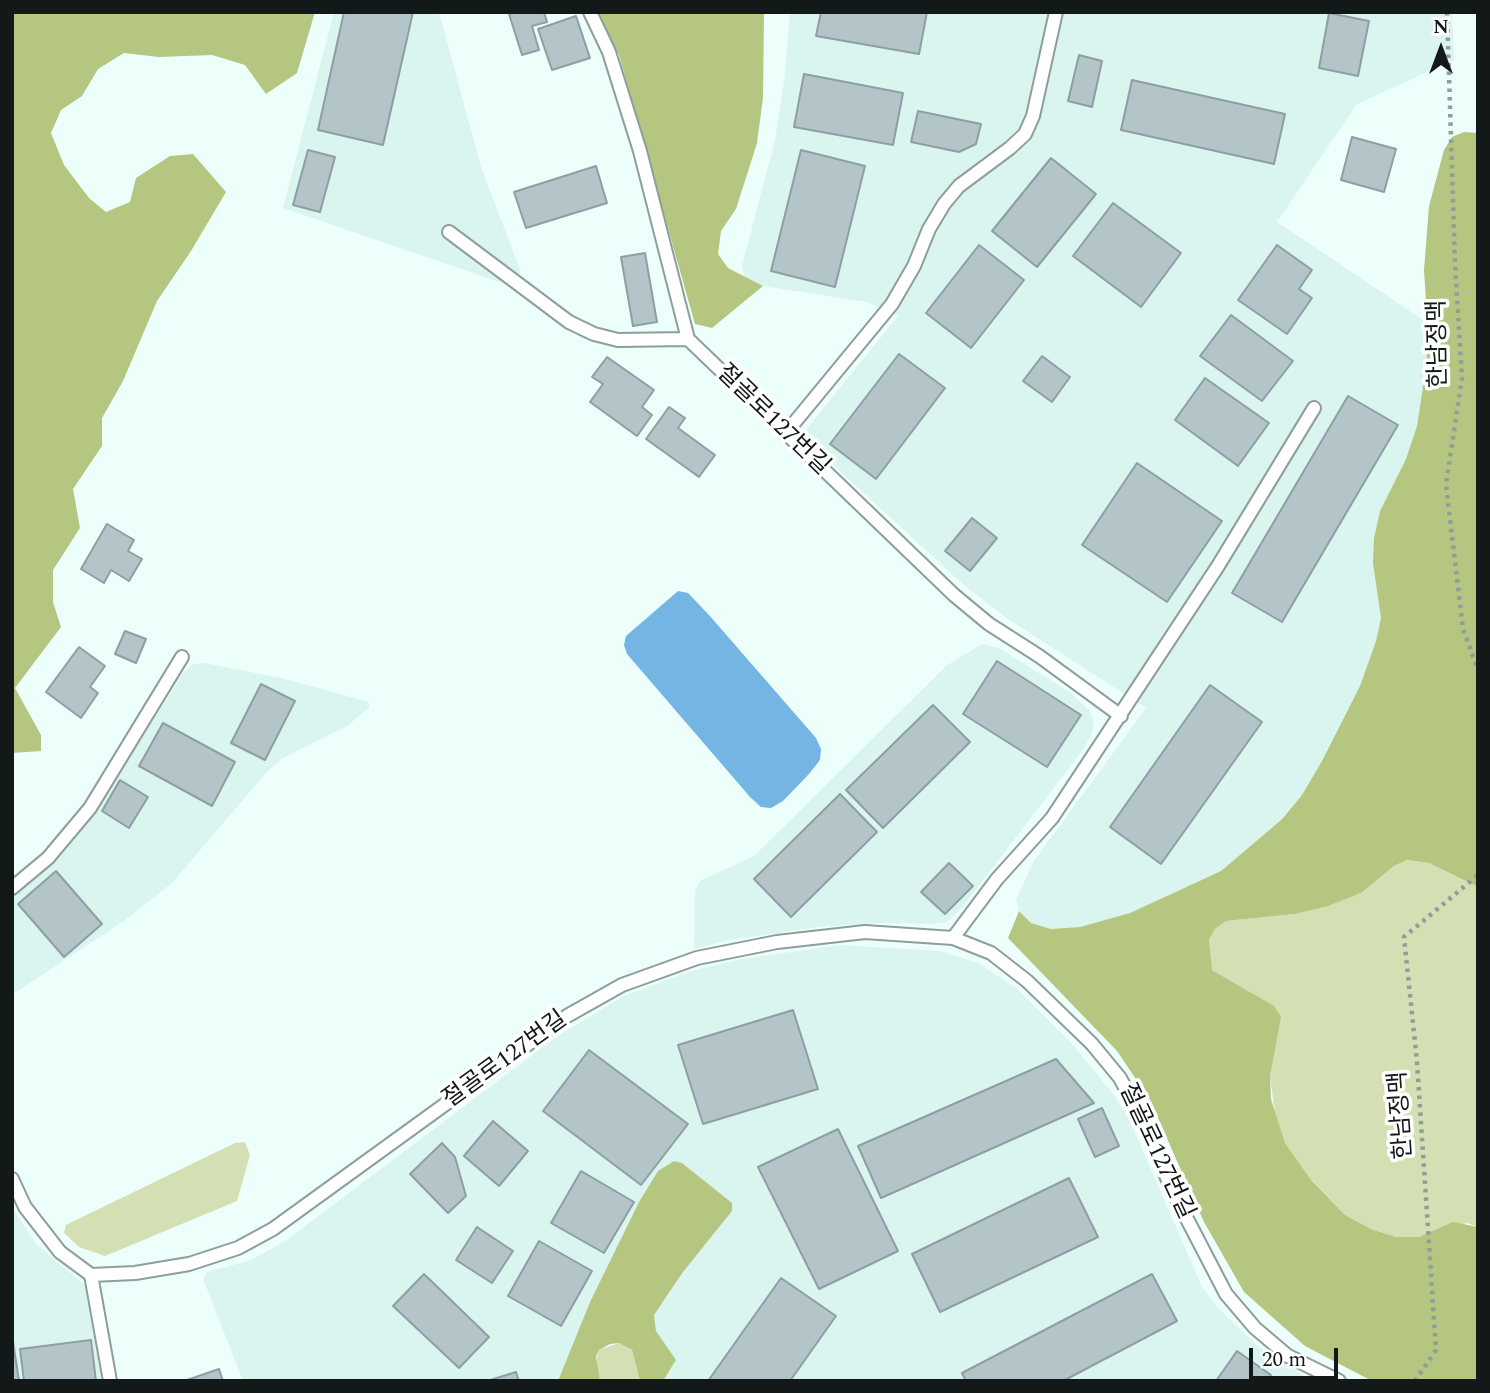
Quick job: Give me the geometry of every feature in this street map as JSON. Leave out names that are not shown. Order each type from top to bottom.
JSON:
[{"type":"lane","points":[[449,232],[569,322],[594,334],[618,340],[688,339],[640,151],[609,52],[590,12]]},
{"type":"lane","points":[[785,434],[892,304],[944,204],[959,186],[1025,134],[1036,106],[1056,12]]},
{"type":"lane","name":"절골로127번길","points":[[688,339],[785,434],[989,624],[1121,716]]},
{"type":"lane","points":[[953,938],[997,879],[1052,818],[1219,566],[1314,408]]},
{"type":"lane","points":[[12,888],[48,858],[90,808],[182,657]]},
{"type":"lane","name":"절골로127번길","points":[[91,1275],[135,1273],[189,1265],[238,1248],[273,1229],[567,1016],[622,985],[697,958],[777,942],[865,932],[953,938],[991,953],[1027,981],[1092,1044],[1120,1077],[1142,1119],[1203,1255],[1226,1294],[1255,1328],[1288,1356],[1339,1381]]},
{"type":"lane","points":[[12,1179],[25,1207],[60,1252],[91,1275],[110,1381]]},
{"type":"path","name":"한남정맥","points":[[1447,12],[1455,264],[1462,377],[1446,485],[1463,629],[1478,670]]},
{"type":"path","name":"한남정맥","points":[[1415,1381],[1436,1350],[1417,1062],[1404,937],[1478,875]]},
{"type":"shaded area","points":[[334,12],[439,12],[481,167],[521,272],[508,285],[283,208]]},
{"type":"shaded area","points":[[790,12],[1452,12],[1454,60],[1357,104],[1277,222],[1426,322],[1426,367],[1417,426],[1406,459],[1380,511],[1381,618],[1360,686],[1302,795],[1281,819],[1221,871],[1130,913],[1080,927],[1051,929],[1031,923],[1019,911],[1016,899],[1034,861],[1146,708],[1008,619],[965,586],[806,440],[805,431],[898,316],[867,302],[763,286],[745,277],[742,266],[775,140],[785,75]]},
{"type":"shaded area","points":[[982,644],[999,648],[1071,693],[1089,710],[1094,722],[1091,736],[1082,751],[962,908],[947,922],[819,927],[729,940],[694,949],[695,891],[700,881],[754,856],[946,666]]},
{"type":"shaded area","points":[[205,663],[281,678],[369,702],[369,708],[347,726],[283,758],[266,773],[173,882],[124,921],[12,995],[12,898],[63,853],[92,817],[184,672],[194,664]]},
{"type":"shaded area","points":[[840,945],[940,951],[978,963],[1016,988],[1073,1045],[1115,1096],[1130,1121],[1202,1287],[1218,1308],[1259,1347],[1312,1381],[663,1381],[676,1360],[656,1331],[654,1315],[683,1272],[732,1211],[731,1203],[682,1163],[674,1161],[639,1202],[590,1302],[558,1381],[243,1381],[203,1279],[207,1272],[251,1260],[285,1241],[556,1037],[622,997],[691,971],[741,959]]},
{"type":"shaded area","points":[[12,1207],[37,1245],[84,1284],[102,1381],[12,1381]]},
{"type":"green space","points":[[12,12],[315,12],[297,73],[266,94],[245,65],[212,55],[159,57],[124,53],[98,69],[82,96],[61,110],[51,133],[64,165],[89,198],[106,212],[130,202],[136,178],[170,156],[193,154],[226,192],[157,301],[123,381],[102,418],[102,446],[73,489],[80,528],[53,570],[53,602],[61,627],[15,688],[41,735],[41,751],[12,753]]},
{"type":"green space","points":[[597,12],[764,12],[763,98],[757,143],[736,209],[721,231],[718,254],[728,268],[763,286],[712,328],[695,324],[619,55]]},
{"type":"green space","points":[[1464,132],[1478,133],[1478,887],[1429,863],[1407,860],[1394,866],[1361,893],[1328,906],[1295,914],[1226,921],[1215,929],[1209,940],[1212,970],[1274,1006],[1281,1017],[1270,1076],[1271,1099],[1285,1143],[1312,1181],[1345,1215],[1371,1229],[1396,1237],[1419,1237],[1453,1222],[1478,1227],[1478,1381],[1372,1381],[1305,1346],[1244,1292],[1204,1222],[1150,1100],[1117,1051],[1008,938],[1019,911],[1031,923],[1051,929],[1080,927],[1130,913],[1221,871],[1282,819],[1302,795],[1322,761],[1360,686],[1376,641],[1381,618],[1373,563],[1374,538],[1380,511],[1406,459],[1417,426],[1426,367],[1428,333],[1424,270],[1429,206],[1444,150],[1452,137]]},
{"type":"green space","points":[[1407,860],[1429,863],[1478,887],[1478,1227],[1467,1223],[1419,1237],[1396,1237],[1371,1229],[1345,1215],[1312,1181],[1285,1143],[1276,1120],[1270,1077],[1273,1056],[1255,995],[1212,970],[1209,956],[1209,940],[1215,929],[1226,921],[1295,914],[1361,893],[1394,866]]},
{"type":"green space","points":[[245,1142],[250,1155],[237,1201],[105,1256],[79,1247],[64,1233],[66,1225],[235,1143]]},
{"type":"green space","points":[[674,1161],[682,1163],[732,1203],[732,1211],[683,1272],[654,1315],[656,1331],[676,1360],[663,1381],[640,1381],[632,1350],[619,1343],[610,1344],[599,1350],[596,1357],[600,1381],[558,1381],[590,1302],[639,1202],[658,1171]]},
{"type":"green space","points":[[619,1343],[632,1350],[640,1381],[600,1381],[595,1366],[599,1350]]},
{"type":"water","points":[[678,591],[688,593],[709,615],[816,738],[821,749],[820,760],[809,774],[783,801],[771,808],[761,807],[750,797],[627,654],[624,645],[626,636]]},
{"type":"building","points":[[344,12],[413,12],[383,145],[318,130]]},
{"type":"building","points":[[544,12],[547,22],[532,26],[539,50],[522,55],[509,14]]},
{"type":"building","points":[[821,12],[927,12],[919,54],[816,36]]},
{"type":"building","points":[[1329,13],[1369,21],[1358,76],[1319,68]]},
{"type":"building","points":[[576,16],[590,58],[552,70],[538,29]]},
{"type":"building","points":[[1079,55],[1102,61],[1092,107],[1068,101]]},
{"type":"building","points":[[804,74],[903,93],[893,145],[794,127]]},
{"type":"building","points":[[1132,80],[1285,114],[1274,164],[1121,130]]},
{"type":"building","points":[[918,111],[981,124],[976,144],[959,152],[911,142]]},
{"type":"building","points":[[1352,137],[1396,149],[1384,192],[1341,180]]},
{"type":"building","points":[[308,150],[335,157],[320,212],[293,205]]},
{"type":"building","points":[[801,150],[865,166],[835,287],[771,271]]},
{"type":"building","points":[[1051,158],[1096,194],[1037,267],[992,231]]},
{"type":"building","points":[[596,166],[607,203],[526,228],[514,192]]},
{"type":"building","points":[[1113,203],[1181,253],[1141,307],[1073,256]]},
{"type":"building","points":[[979,245],[1024,280],[971,348],[926,313]]},
{"type":"building","points":[[1277,245],[1312,270],[1299,289],[1312,298],[1287,334],[1238,300]]},
{"type":"building","points":[[645,253],[657,322],[633,326],[621,257]]},
{"type":"building","points":[[1231,315],[1293,361],[1262,401],[1200,356]]},
{"type":"building","points":[[899,354],[945,388],[876,479],[830,444]]},
{"type":"building","points":[[1042,356],[1070,377],[1052,402],[1023,381]]},
{"type":"building","points":[[607,357],[654,390],[642,407],[652,415],[637,436],[590,402],[603,384],[592,377]]},
{"type":"building","points":[[1205,378],[1269,423],[1238,466],[1175,420]]},
{"type":"building","points":[[1348,396],[1398,425],[1282,622],[1232,593]]},
{"type":"building","points":[[669,407],[685,418],[678,428],[715,455],[699,477],[646,439]]},
{"type":"building","points":[[1137,463],[1222,521],[1167,602],[1082,545]]},
{"type":"building","points":[[972,518],[997,538],[970,571],[945,551]]},
{"type":"building","points":[[107,524],[134,540],[128,551],[142,559],[129,581],[111,570],[104,583],[81,569]]},
{"type":"building","points":[[125,631],[146,639],[136,663],[115,654]]},
{"type":"building","points":[[79,647],[105,666],[90,687],[98,693],[81,718],[46,692]]},
{"type":"building","points":[[997,661],[1081,715],[1047,767],[963,714]]},
{"type":"building","points":[[261,684],[295,701],[265,760],[231,743]]},
{"type":"building","points":[[1210,685],[1262,722],[1161,864],[1110,827]]},
{"type":"building","points":[[933,705],[970,742],[883,828],[846,790]]},
{"type":"building","points":[[163,723],[235,762],[212,806],[139,766]]},
{"type":"building","points":[[120,780],[148,797],[129,828],[102,811]]},
{"type":"building","points":[[840,794],[877,832],[791,917],[754,879]]},
{"type":"building","points":[[949,863],[973,886],[945,914],[921,892]]},
{"type":"building","points":[[56,871],[102,924],[64,957],[18,904]]},
{"type":"building","points":[[793,1010],[818,1089],[703,1124],[678,1045]]},
{"type":"building","points":[[589,1050],[688,1124],[641,1185],[543,1111]]},
{"type":"building","points":[[1056,1059],[1094,1103],[881,1198],[858,1146]]},
{"type":"building","points":[[1102,1108],[1119,1146],[1095,1157],[1078,1119]]},
{"type":"building","points":[[493,1121],[528,1151],[499,1186],[464,1156]]},
{"type":"building","points":[[838,1129],[898,1251],[819,1289],[758,1167]]},
{"type":"building","points":[[442,1143],[455,1157],[466,1196],[448,1213],[410,1174]]},
{"type":"building","points":[[581,1171],[634,1202],[604,1253],[551,1223]]},
{"type":"building","points":[[1069,1178],[1098,1237],[940,1312],[912,1254]]},
{"type":"building","points":[[477,1227],[513,1251],[492,1283],[456,1260]]},
{"type":"building","points":[[539,1241],[592,1271],[561,1326],[508,1296]]},
{"type":"building","points":[[424,1274],[489,1337],[459,1368],[393,1306]]},
{"type":"building","points":[[1152,1274],[1177,1321],[1063,1381],[966,1381],[962,1373]]},
{"type":"building","points":[[781,1278],[836,1316],[790,1381],[708,1381]]},
{"type":"building","points":[[12,1335],[19,1381],[12,1381]]},
{"type":"building","points":[[91,1340],[96,1381],[24,1381],[20,1349]]},
{"type":"building","points":[[1237,1351],[1271,1375],[1267,1381],[1216,1381]]},
{"type":"building","points":[[219,1369],[223,1381],[184,1381]]},
{"type":"building","points":[[516,1372],[519,1381],[487,1381]]}]
